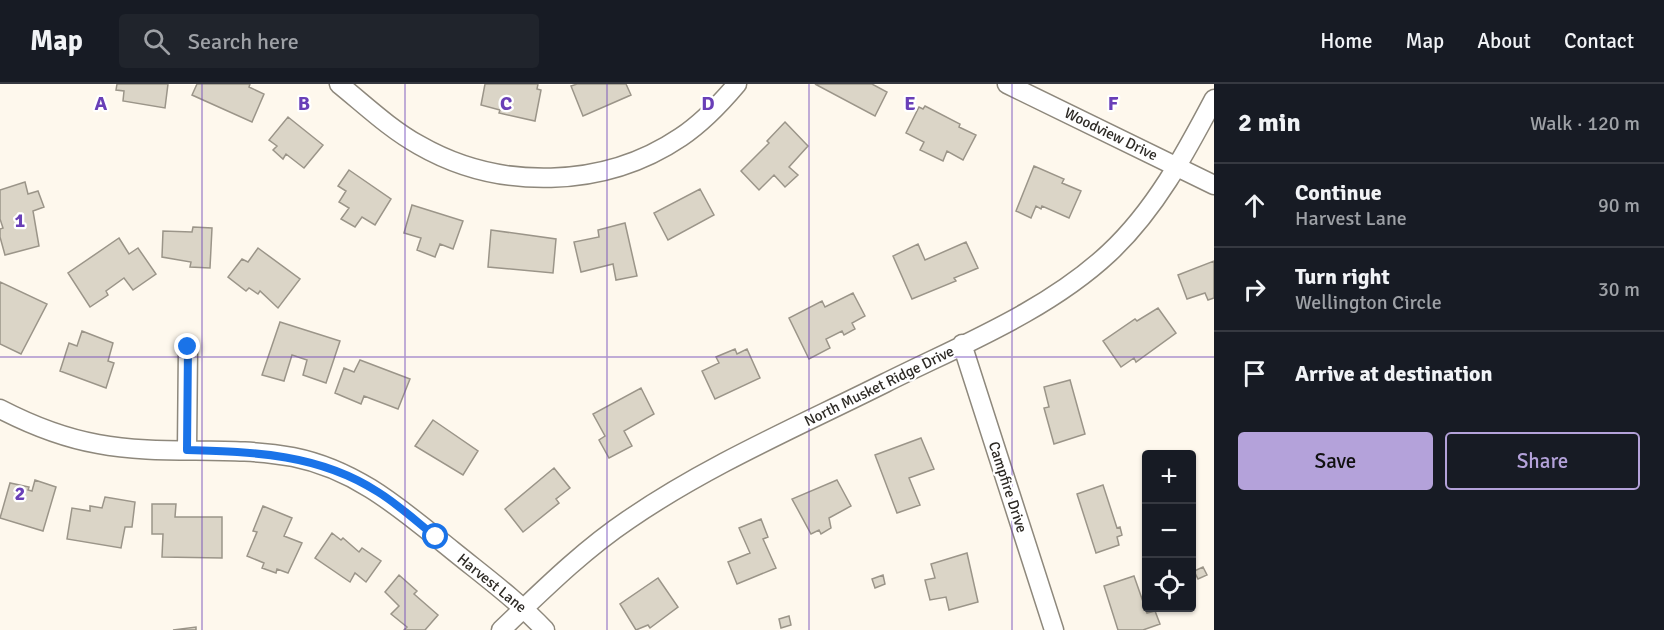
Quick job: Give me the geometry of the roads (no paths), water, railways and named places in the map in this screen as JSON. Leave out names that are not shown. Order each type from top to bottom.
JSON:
[{"type":"street","points":[[339,84],[394,130],[449,159],[497,174],[541,178],[581,176],[634,162],[682,137],[717,107],[737,84]]},
{"type":"street","name":"Woodview Drive","points":[[1007,84],[1214,185]]},
{"type":"street","name":"North Musket Ridge Drive","points":[[501,630],[589,550],[628,520],[680,487],[1010,320],[1087,272],[1128,233],[1158,196],[1214,99]]},
{"type":"street","name":"Campfire Drive","points":[[962,344],[1054,630]]},
{"type":"street","points":[[187,450],[188,347]]},
{"type":"street","name":"Harvest Lane","points":[[0,409],[40,428],[98,444],[277,454],[320,464],[346,474],[396,504],[524,608],[545,630]]}]
